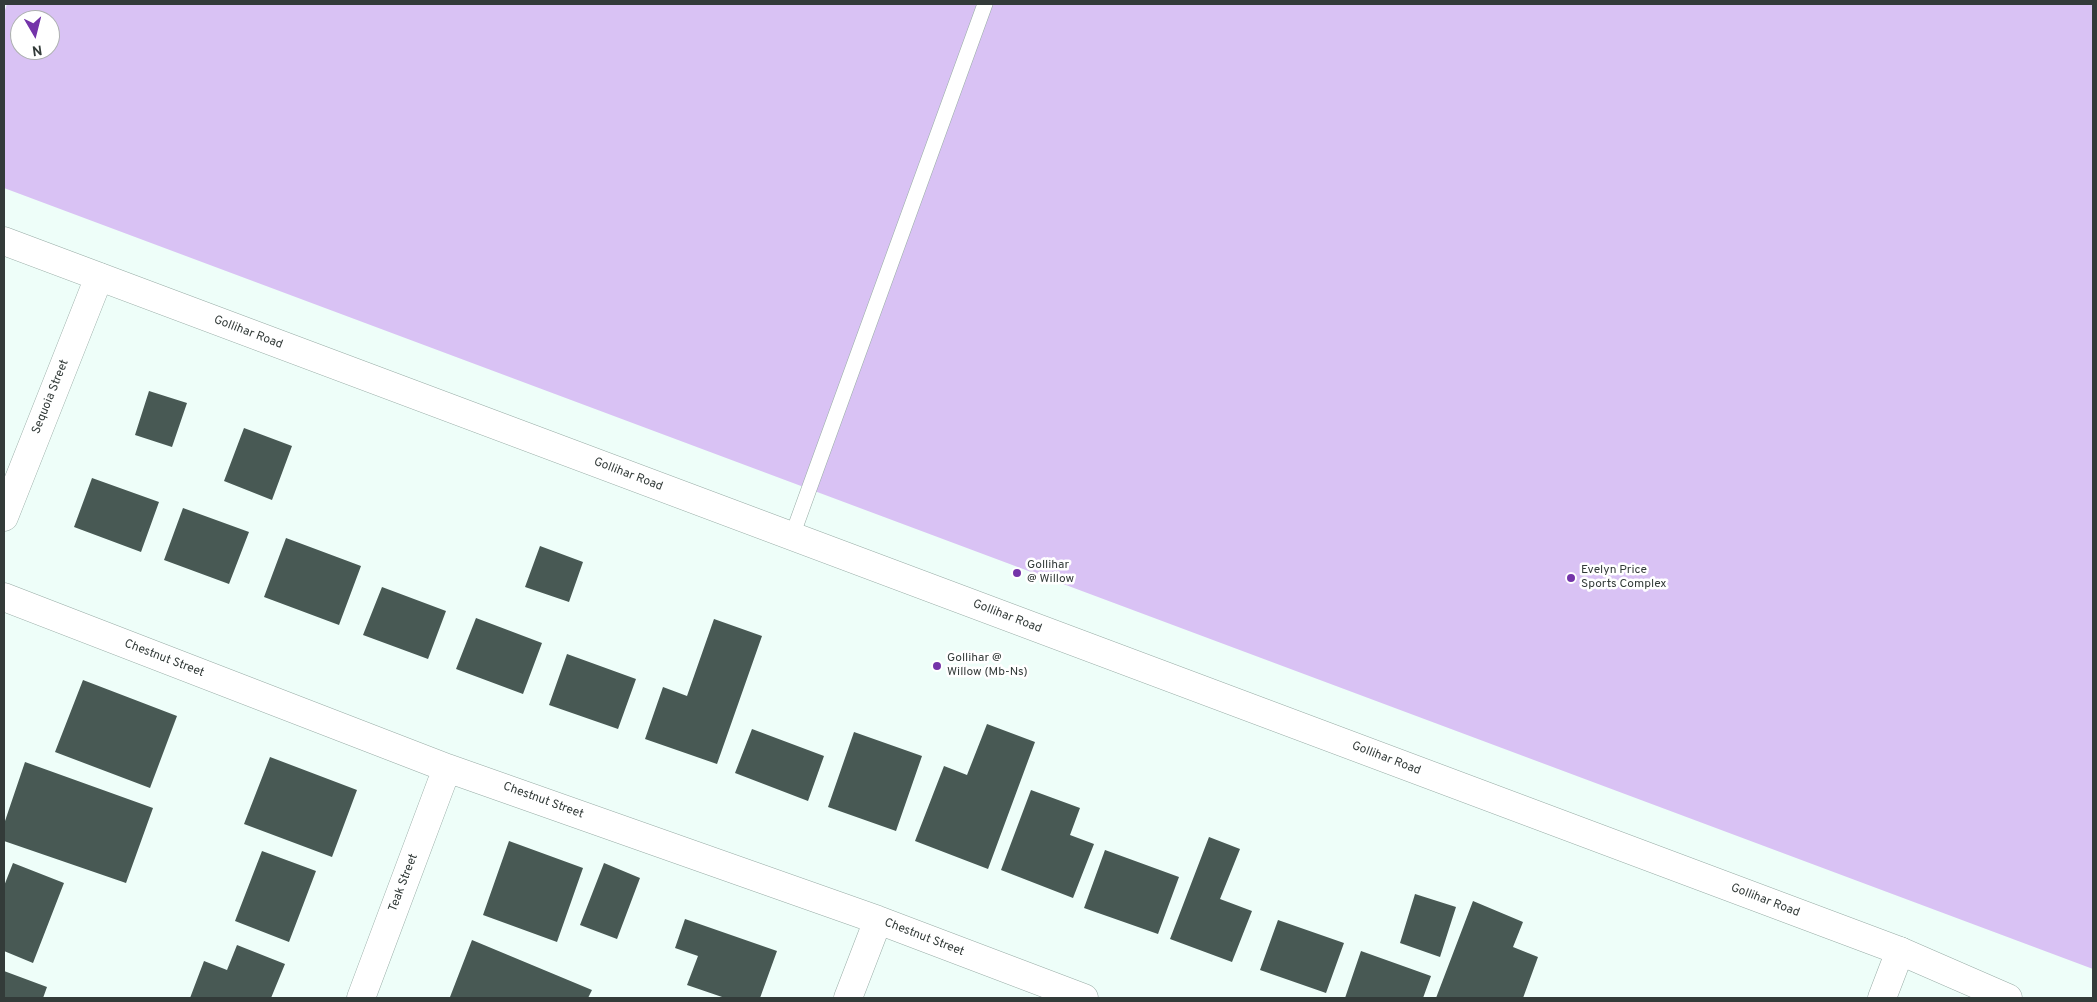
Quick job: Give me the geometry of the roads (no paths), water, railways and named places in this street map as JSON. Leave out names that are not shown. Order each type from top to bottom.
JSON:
[{"type":"main road","name":"Gollihar Road","points":[[4,241],[1900,952],[2008,998]]},
{"type":"main road","name":"Sequoia Street","points":[[4,517],[99,277]]},
{"type":"main road","name":"Chestnut Street","points":[[4,597],[447,768],[878,920],[1084,998]]},
{"type":"main road","name":"Teak Street","points":[[361,998],[447,768]]},
{"type":"main road","points":[[848,998],[878,920]]},
{"type":"main road","points":[[1882,998],[1900,952]]},
{"type":"lane","points":[[792,536],[985,4]]},
{"type":"place","name":"Gollihar @ Willow","points":[[1017,573]]},
{"type":"place","name":"Evelyn Price Sports Complex","points":[[1571,578]]},
{"type":"place","name":"Gollihar @ Willow (Mb-Ns)","points":[[937,666]]}]
